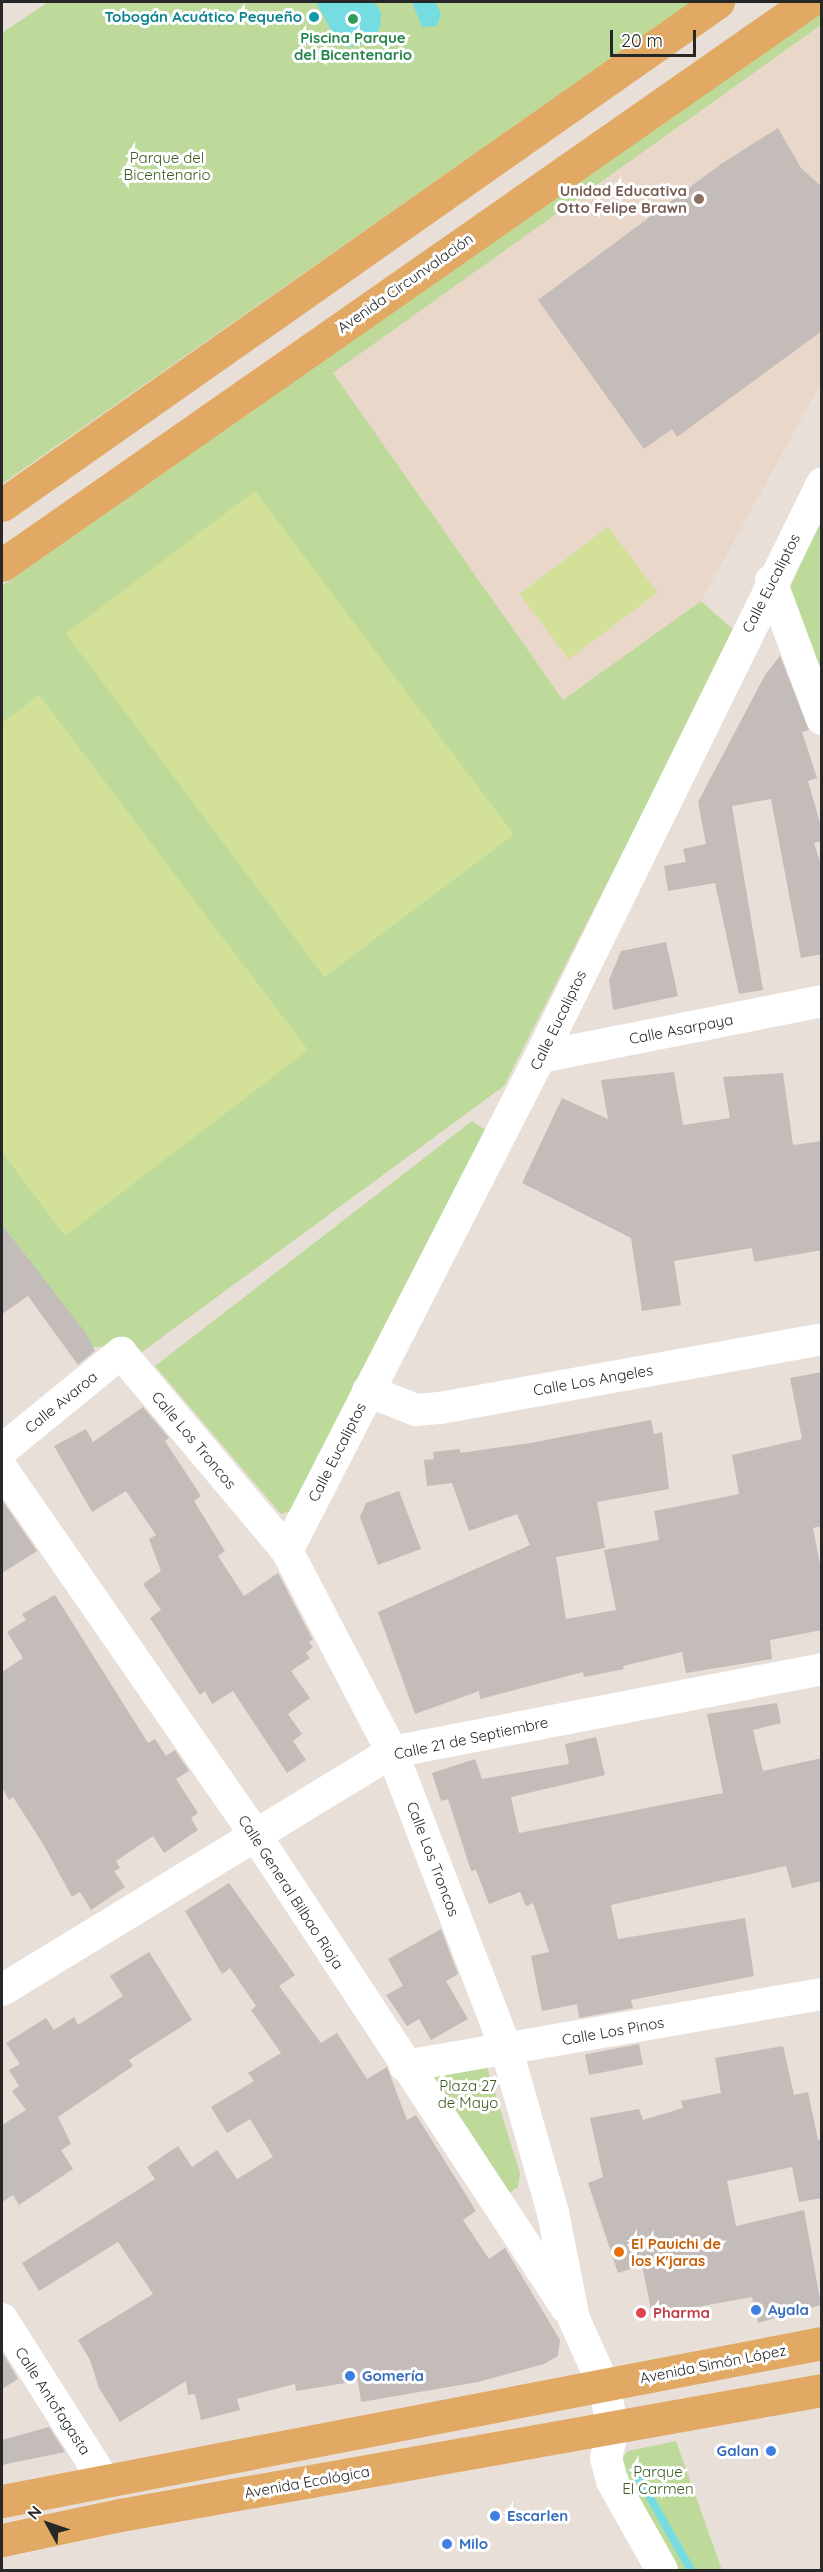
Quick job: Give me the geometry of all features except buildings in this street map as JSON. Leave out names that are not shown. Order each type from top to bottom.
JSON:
[{"type":"main road","points":[[2,505],[718,2]]},
{"type":"main road","name":"Avenida Circunvalación","points":[[2,565],[808,2]]},
{"type":"main road","name":"Avenida Simón López","points":[[604,2386],[822,2343]]},
{"type":"main road","points":[[2,2501],[604,2386]]},
{"type":"main road","points":[[613,2428],[822,2390]]},
{"type":"main road","name":"Avenida Ecológica","points":[[2,2540],[120,2515],[613,2428]]},
{"type":"street","name":"Calle Eucaliptos","points":[[287,1551],[540,1057],[771,582],[822,484]]},
{"type":"street","points":[[771,582],[822,719]]},
{"type":"street","name":"Calle Asarpaya","points":[[540,1057],[822,1001]]},
{"type":"street","name":"Calle Los Angeles","points":[[368,1391],[416,1410],[440,1408],[822,1338]]},
{"type":"street","name":"Calle Avaroa","points":[[2,1450],[121,1353]]},
{"type":"street","name":"Calle Los Troncos","points":[[121,1353],[287,1551],[392,1752],[507,2051],[553,2213],[574,2319],[604,2386],[613,2428]]},
{"type":"street","name":"Calle General Bilbao Rioja","points":[[2,1469],[256,1836],[405,2066],[574,2319]]},
{"type":"street","name":"Calle 21 de Septiembre","points":[[2,1990],[392,1752],[822,1669]]},
{"type":"street","name":"Calle Los Pinos","points":[[405,2066],[507,2051],[822,1994]]},
{"type":"street","name":"Calle Antofagasta","points":[[2,2319],[105,2482]]},
{"type":"street","points":[[613,2428],[606,2458],[612,2481],[662,2571]]},
{"type":"shaded area","name":"Unidad Educativa Otto Felipe Brawn","points":[[821,25],[821,383],[701,601],[563,700],[333,373]]},
{"type":"green space","name":"Parque del Bicentenario","points":[[48,2],[692,2],[2,484],[2,33]]},
{"type":"green space","points":[[821,9],[821,25],[333,373],[563,700],[701,601],[735,631],[504,1086],[138,1355],[128,1346],[93,1347],[2,1227],[2,586]]},
{"type":"green space","points":[[255,491],[514,834],[325,977],[66,634]]},
{"type":"green space","points":[[821,518],[821,680],[789,590]]},
{"type":"green space","points":[[608,527],[657,592],[569,659],[519,594]]},
{"type":"green space","points":[[39,695],[308,1050],[65,1236],[2,1152],[2,723]]},
{"type":"green space","points":[[472,1121],[489,1132],[295,1510],[281,1514],[155,1366]]},
{"type":"green space","name":"Plaza 27 de Mayo","points":[[486,2064],[520,2173],[518,2187],[510,2193],[502,2191],[425,2074]]},
{"type":"green space","name":"Parque El Carmen","points":[[676,2441],[722,2570],[677,2570],[623,2478],[623,2457],[628,2451]]},
{"type":"water","name":"Piscina Parque del Bicentenario","points":[[316,2],[374,2],[381,12],[380,27],[373,41],[347,47],[337,41]]},
{"type":"water","name":"Piscina Parque del Bicentenario","points":[[412,2],[435,2],[441,13],[437,26],[422,27]]},
{"type":"waterway","points":[[634,2469],[691,2570]]},
{"type":"place","name":"Tobogán Acuático Pequeño","points":[[314,17]]},
{"type":"place","name":"Piscina Parque del Bicentenario","points":[[353,19]]},
{"type":"place","name":"Unidad Educativa Otto Felipe Brawn","points":[[699,199]]},
{"type":"place","name":"El Pauichi de los K'jaras","points":[[619,2252]]},
{"type":"place","name":"Ayala","points":[[756,2310]]},
{"type":"place","name":"Pharma","points":[[641,2313]]},
{"type":"place","name":"Gomería","points":[[350,2376]]},
{"type":"place","name":"Galan","points":[[771,2451]]},
{"type":"place","name":"Escarlen","points":[[495,2516]]},
{"type":"place","name":"Milo","points":[[447,2544]]}]
